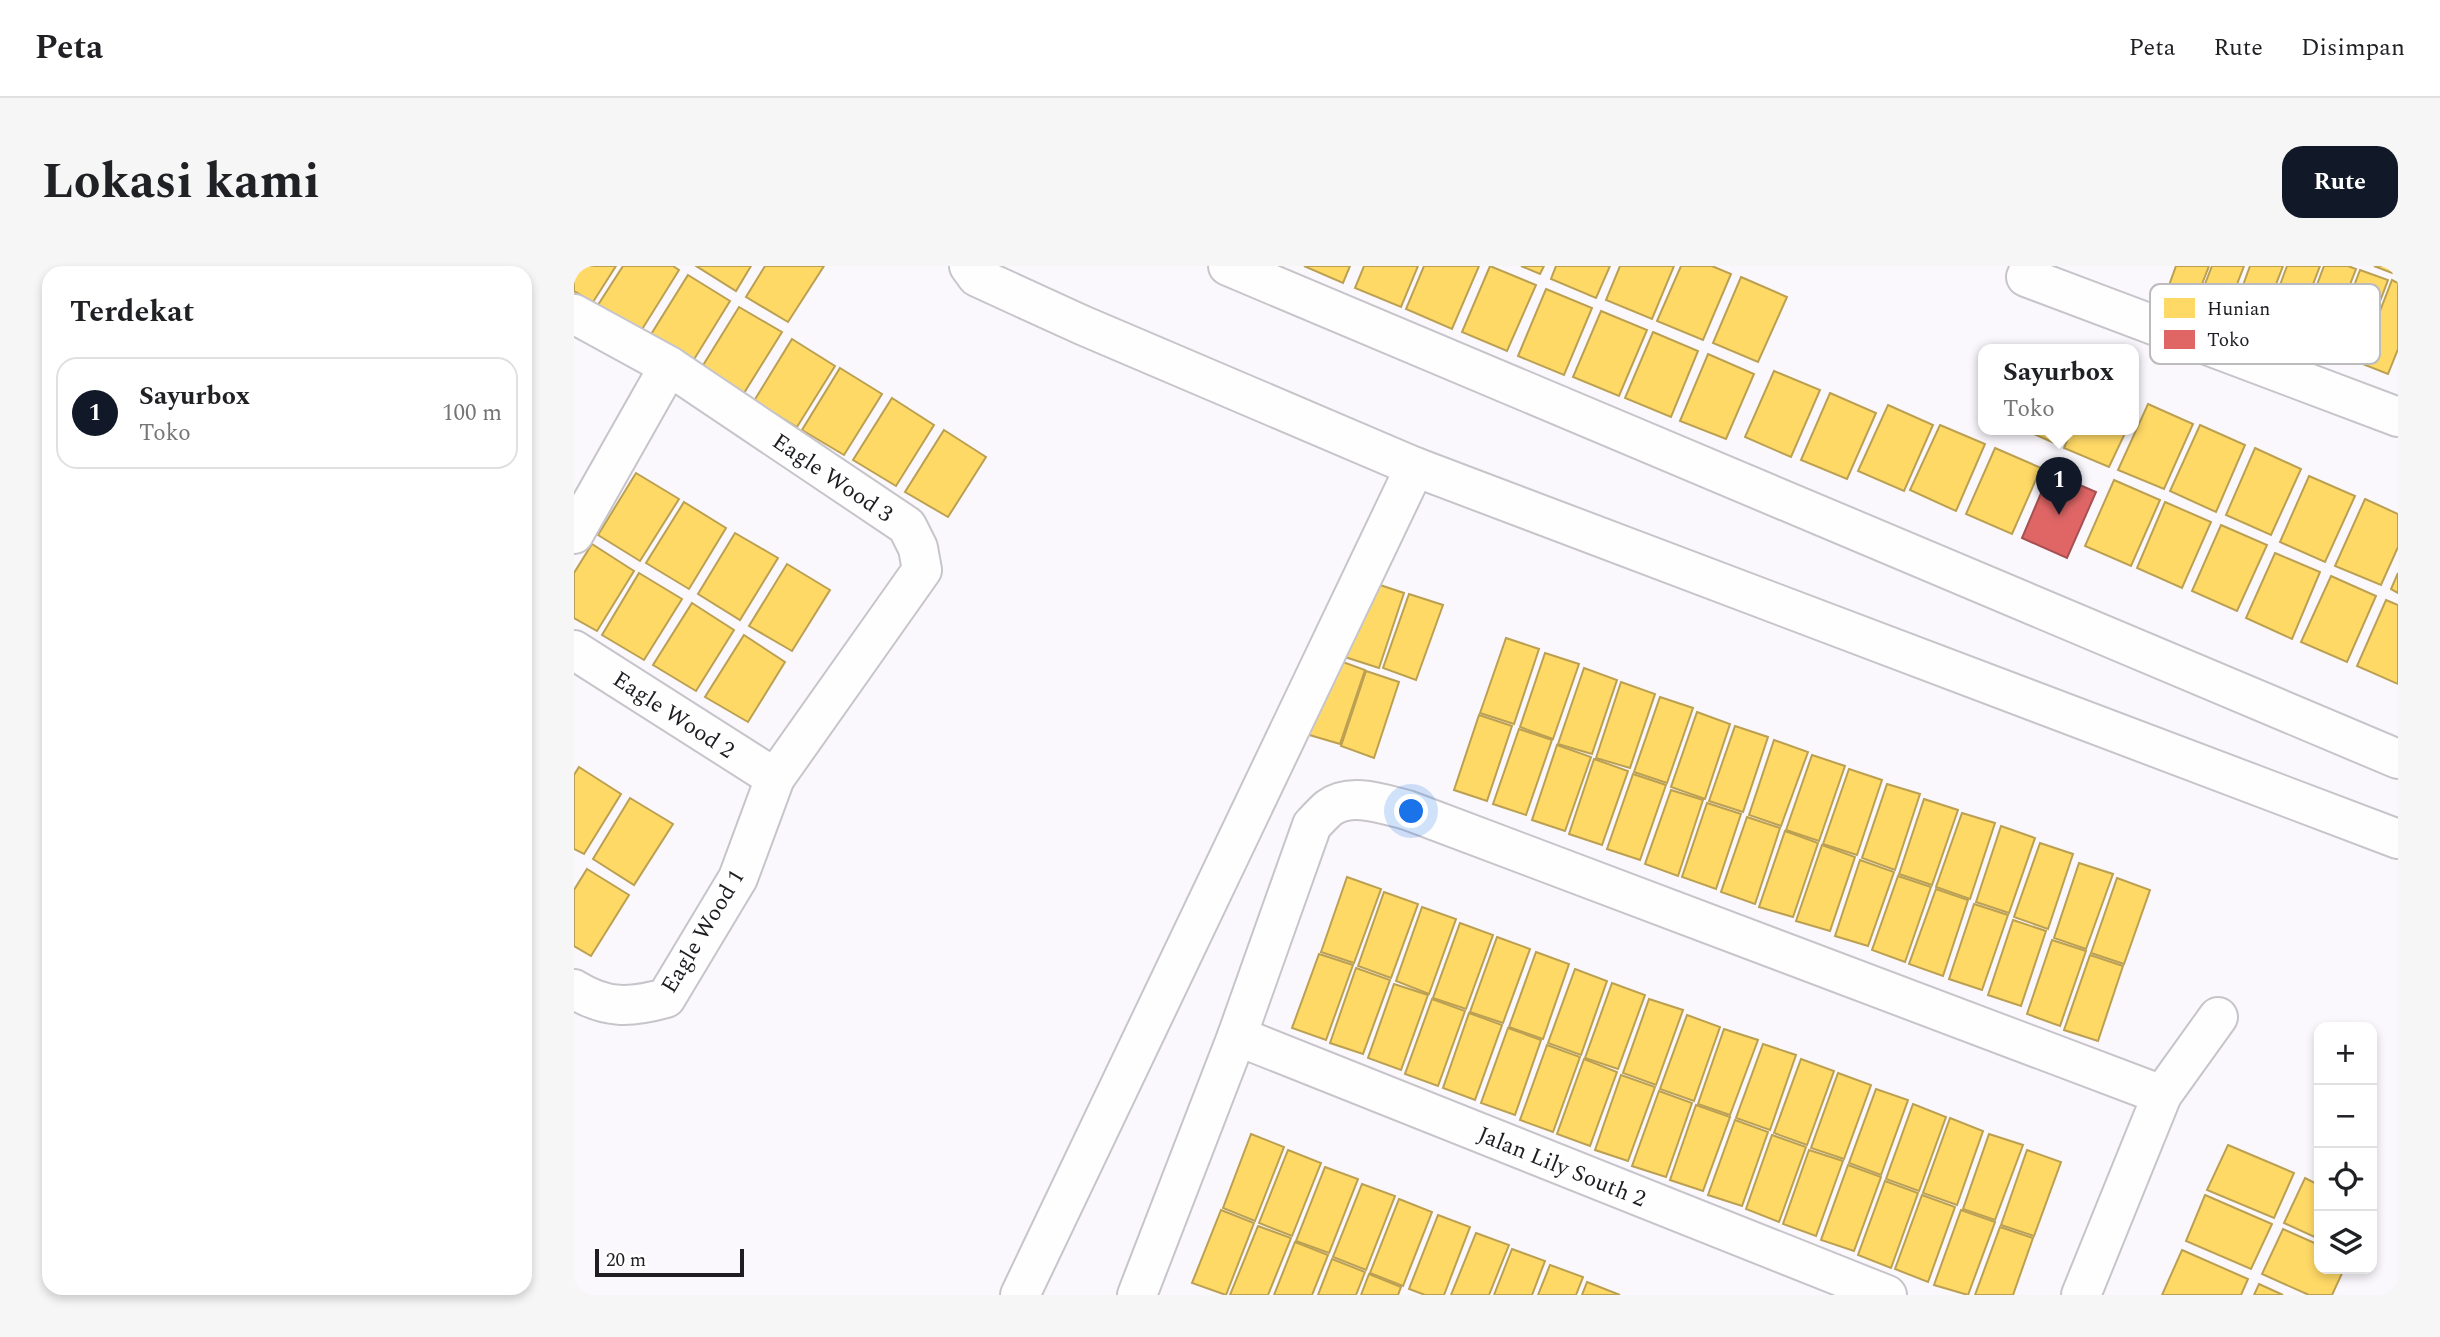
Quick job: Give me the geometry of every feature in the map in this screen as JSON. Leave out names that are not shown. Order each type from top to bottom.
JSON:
[{"type":"street","points":[[969,266],[976,277],[1082,325],[1415,467],[2398,839]]},
{"type":"street","points":[[1228,266],[2398,759]]},
{"type":"street","points":[[2031,266],[2026,277],[2150,324]]},
{"type":"street","name":"Eagle Wood 3","points":[[574,314],[669,366],[907,526],[918,548],[922,570],[775,778]]},
{"type":"street","points":[[2257,364],[2398,417]]},
{"type":"street","points":[[574,534],[669,366]]},
{"type":"street","points":[[1020,1295],[1415,467]]},
{"type":"street","name":"Eagle Wood 2","points":[[574,650],[775,778]]},
{"type":"street","name":"Eagle Wood 1","points":[[574,989],[593,1000],[610,1004],[648,1003],[666,998],[738,878],[775,778]]},
{"type":"street","points":[[1138,1295],[1237,1036],[1312,825],[1330,807],[1355,799],[1407,810],[2162,1096]]},
{"type":"street","points":[[2081,1295],[2162,1096],[2218,1017]]},
{"type":"street","name":"Jalan Lily South 2","points":[[1237,1036],[1887,1295]]},
{"type":"building: Hunian","points":[[574,266],[616,266],[593,302],[574,291]]},
{"type":"building: Hunian","points":[[623,266],[673,266],[679,270],[641,331],[598,305]]},
{"type":"building: Hunian","points":[[696,266],[751,266],[736,291]]},
{"type":"building: Hunian","points":[[765,266],[824,266],[788,322],[746,297]]},
{"type":"building: Hunian","points":[[1304,266],[1350,266],[1343,283]]},
{"type":"building: Hunian","points":[[1364,266],[1418,266],[1401,307],[1355,288]]},
{"type":"building: Hunian","points":[[1424,266],[1479,266],[1452,329],[1406,309]]},
{"type":"building: Hunian","points":[[1490,266],[1536,285],[1507,351],[1462,332]]},
{"type":"building: Hunian","points":[[1521,266],[1544,266],[1540,274]]},
{"type":"building: Hunian","points":[[1556,266],[1610,266],[1596,298],[1551,279]]},
{"type":"building: Hunian","points":[[1620,266],[1674,266],[1652,319],[1606,300]]},
{"type":"building: Hunian","points":[[1681,266],[1712,266],[1731,274],[1703,340],[1657,321]]},
{"type":"building: Hunian","points":[[2176,266],[2209,266],[2202,284],[2170,284]]},
{"type":"building: Hunian","points":[[2212,266],[2244,266],[2237,284],[2205,284]]},
{"type":"building: Hunian","points":[[2250,266],[2283,266],[2276,284],[2244,284]]},
{"type":"building: Hunian","points":[[2287,266],[2320,266],[2313,284],[2280,284]]},
{"type":"building: Hunian","points":[[2324,266],[2348,266],[2356,269],[2350,284],[2317,284]]},
{"type":"building: Hunian","points":[[2374,266],[2394,266],[2392,273]]},
{"type":"building: Hunian","points":[[2360,270],[2388,280],[2380,301],[2380,284],[2355,284]]},
{"type":"building: Hunian","points":[[688,275],[730,301],[693,361],[650,336]]},
{"type":"building: Hunian","points":[[1741,277],[1787,297],[1758,362],[1713,343]]},
{"type":"building: Hunian","points":[[2392,280],[2398,283],[2398,349],[2388,374],[2363,364],[2380,364],[2380,311]]},
{"type":"building: Hunian","points":[[1546,289],[1592,308],[1564,375],[1518,356]]},
{"type":"building: Hunian","points":[[739,307],[782,332],[744,393],[702,367]]},
{"type":"building: Hunian","points":[[1601,311],[1647,330],[1619,396],[1573,377]]},
{"type":"building: Hunian","points":[[1653,332],[1698,351],[1671,417],[1625,398]]},
{"type":"building: Hunian","points":[[792,339],[835,366],[797,427],[754,401]]},
{"type":"building: Hunian","points":[[1708,354],[1754,374],[1726,439],[1680,421]]},
{"type":"building: Hunian","points":[[840,368],[882,394],[844,455],[802,430]]},
{"type":"building: Hunian","points":[[1774,371],[1820,390],[1791,457],[1745,437]]},
{"type":"building: Hunian","points":[[1830,393],[1876,413],[1847,479],[1801,460]]},
{"type":"building: Hunian","points":[[892,398],[934,425],[896,486],[853,460]]},
{"type":"building: Hunian","points":[[2148,404],[2193,424],[2164,489],[2118,470],[2134,435],[2139,435],[2139,424]]},
{"type":"building: Hunian","points":[[1888,405],[1933,425],[1904,491],[1858,471]]},
{"type":"building: Hunian","points":[[1940,425],[1985,444],[1956,511],[1910,490]]},
{"type":"building: Hunian","points":[[2200,425],[2245,445],[2216,512],[2170,491]]},
{"type":"building: Hunian","points":[[944,430],[986,457],[948,517],[905,492]]},
{"type":"building: Hunian","points":[[2036,435],[2057,435],[2054,443]]},
{"type":"building: Hunian","points":[[2069,435],[2124,435],[2109,467],[2064,448]]},
{"type":"building: Hunian","points":[[1995,448],[2041,468],[2012,534],[1966,514]]},
{"type":"building: Hunian","points":[[2255,448],[2301,469],[2271,535],[2226,515]]},
{"type":"building: Hunian","points":[[636,473],[679,499],[640,561],[598,535]]},
{"type":"building: Hunian","points":[[2309,476],[2355,496],[2325,562],[2280,542]]},
{"type":"building: Hunian","points":[[2114,480],[2160,500],[2131,566],[2085,546]]},
{"type":"building: Hunian","points":[[2365,499],[2398,514],[2398,547],[2381,585],[2335,566]]},
{"type":"building: Hunian","points":[[684,502],[726,528],[689,589],[646,563]]},
{"type":"building: Hunian","points":[[2165,502],[2211,522],[2182,588],[2137,568]]},
{"type":"building: Hunian","points":[[2221,525],[2267,545],[2237,611],[2192,591]]},
{"type":"building: Hunian","points":[[735,533],[778,558],[740,620],[698,594]]},
{"type":"building: Hunian","points":[[592,544],[634,571],[597,631],[574,618],[574,573]]},
{"type":"building: Hunian","points":[[2275,553],[2320,572],[2292,639],[2246,618]]},
{"type":"building: Hunian","points":[[787,564],[830,590],[792,651],[749,626]]},
{"type":"building: Hunian","points":[[639,573],[682,599],[644,660],[602,635]]},
{"type":"building: Hunian","points":[[2398,573],[2398,593],[2391,589]]},
{"type":"building: Hunian","points":[[2331,576],[2376,596],[2347,662],[2301,642]]},
{"type":"building: Hunian","points":[[1371,582],[1404,593],[1379,668],[1345,657]]},
{"type":"building: Hunian","points":[[1409,594],[1443,605],[1416,680],[1383,668]]},
{"type":"building: Hunian","points":[[2386,600],[2398,605],[2398,684],[2357,666]]},
{"type":"building: Hunian","points":[[692,603],[734,630],[696,691],[653,665]]},
{"type":"building: Hunian","points":[[744,635],[785,662],[748,722],[705,697]]},
{"type":"building: Hunian","points":[[1506,638],[1539,649],[1514,724],[1480,713]]},
{"type":"building: Hunian","points":[[1545,653],[1579,664],[1553,739],[1520,727]]},
{"type":"building: Hunian","points":[[1332,658],[1365,670],[1340,744],[1306,734]]},
{"type":"building: Hunian","points":[[1584,668],[1617,680],[1592,754],[1558,744]]},
{"type":"building: Hunian","points":[[1366,671],[1399,682],[1374,758],[1341,746]]},
{"type":"building: Hunian","points":[[1621,682],[1655,694],[1630,768],[1596,758]]},
{"type":"building: Hunian","points":[[1660,697],[1693,708],[1667,783],[1634,772]]},
{"type":"building: Hunian","points":[[1697,712],[1730,724],[1705,799],[1671,787]]},
{"type":"building: Hunian","points":[[1479,715],[1512,726],[1487,801],[1454,790]]},
{"type":"building: Hunian","points":[[1735,726],[1768,737],[1743,812],[1709,801]]},
{"type":"building: Hunian","points":[[1519,729],[1552,740],[1526,815],[1493,804]]},
{"type":"building: Hunian","points":[[1774,740],[1808,752],[1781,826],[1749,815]]},
{"type":"building: Hunian","points":[[1557,745],[1591,757],[1565,831],[1532,820]]},
{"type":"building: Hunian","points":[[1812,755],[1845,766],[1819,841],[1786,830]]},
{"type":"building: Hunian","points":[[1594,759],[1628,771],[1602,845],[1569,834]]},
{"type":"building: Hunian","points":[[579,767],[621,794],[584,854],[574,849],[574,775]]},
{"type":"building: Hunian","points":[[1849,769],[1882,780],[1857,855],[1823,844]]},
{"type":"building: Hunian","points":[[1633,774],[1666,785],[1640,860],[1607,849]]},
{"type":"building: Hunian","points":[[1887,784],[1920,794],[1895,870],[1862,858]]},
{"type":"building: Hunian","points":[[1671,790],[1703,800],[1678,876],[1645,864]]},
{"type":"building: Hunian","points":[[630,798],[673,824],[634,885],[593,859]]},
{"type":"building: Hunian","points":[[1924,799],[1958,810],[1932,885],[1899,874]]},
{"type":"building: Hunian","points":[[1707,803],[1741,814],[1716,889],[1682,877]]},
{"type":"building: Hunian","points":[[1962,813],[1995,823],[1970,899],[1936,887]]},
{"type":"building: Hunian","points":[[1747,817],[1780,828],[1755,904],[1721,892]]},
{"type":"building: Hunian","points":[[2001,826],[2035,838],[2009,913],[1976,902]]},
{"type":"building: Hunian","points":[[1785,831],[1818,843],[1793,917],[1759,907]]},
{"type":"building: Hunian","points":[[2040,843],[2073,854],[2048,929],[2014,917]]},
{"type":"building: Hunian","points":[[1822,845],[1855,857],[1830,931],[1796,921]]},
{"type":"building: Hunian","points":[[1860,860],[1894,872],[1868,946],[1835,936]]},
{"type":"building: Hunian","points":[[2079,863],[2113,874],[2086,949],[2054,938]]},
{"type":"building: Hunian","points":[[587,869],[629,895],[591,956],[574,946],[574,890]]},
{"type":"building: Hunian","points":[[1898,876],[1931,887],[1905,962],[1872,950]]},
{"type":"building: Hunian","points":[[1347,877],[1381,889],[1354,963],[1321,952]]},
{"type":"building: Hunian","points":[[2117,878],[2150,890],[2124,964],[2091,953]]},
{"type":"building: Hunian","points":[[1936,889],[1968,900],[1943,976],[1909,964]]},
{"type":"building: Hunian","points":[[1384,892],[1418,904],[1391,978],[1358,966]]},
{"type":"building: Hunian","points":[[1974,904],[2008,915],[1982,990],[1949,979]]},
{"type":"building: Hunian","points":[[1422,907],[1456,919],[1429,994],[1396,981]]},
{"type":"building: Hunian","points":[[2013,920],[2046,931],[2021,1006],[1988,995]]},
{"type":"building: Hunian","points":[[1460,923],[1493,935],[1466,1009],[1433,998]]},
{"type":"building: Hunian","points":[[1497,937],[1530,949],[1503,1023],[1470,1012]]},
{"type":"building: Hunian","points":[[2052,940],[2086,951],[2060,1026],[2027,1014]]},
{"type":"building: Hunian","points":[[1536,952],[1569,964],[1543,1039],[1509,1027]]},
{"type":"building: Hunian","points":[[1319,954],[1353,965],[1326,1040],[1292,1028]]},
{"type":"building: Hunian","points":[[2090,955],[2123,966],[2098,1041],[2064,1030]]},
{"type":"building: Hunian","points":[[1356,968],[1390,980],[1363,1054],[1330,1043]]},
{"type":"building: Hunian","points":[[1575,969],[1607,981],[1581,1055],[1548,1043]]},
{"type":"building: Hunian","points":[[1612,983],[1645,995],[1618,1069],[1585,1058]]},
{"type":"building: Hunian","points":[[1394,984],[1428,995],[1401,1070],[1368,1058]]},
{"type":"building: Hunian","points":[[1432,999],[1465,1011],[1438,1086],[1405,1074]]},
{"type":"building: Hunian","points":[[1649,999],[1683,1010],[1656,1085],[1623,1073]]},
{"type":"building: Hunian","points":[[1469,1013],[1502,1025],[1475,1100],[1443,1088]]},
{"type":"building: Hunian","points":[[1687,1015],[1720,1027],[1694,1101],[1660,1089]]},
{"type":"building: Hunian","points":[[1508,1028],[1541,1040],[1515,1115],[1481,1103]]},
{"type":"building: Hunian","points":[[1724,1029],[1758,1040],[1730,1115],[1698,1104]]},
{"type":"building: Hunian","points":[[1763,1044],[1796,1055],[1770,1130],[1736,1118]]},
{"type":"building: Hunian","points":[[1547,1045],[1580,1057],[1553,1132],[1520,1120]]},
{"type":"building: Hunian","points":[[1584,1059],[1617,1072],[1590,1146],[1557,1134]]},
{"type":"building: Hunian","points":[[1801,1059],[1834,1071],[1807,1145],[1774,1133]]},
{"type":"building: Hunian","points":[[1838,1073],[1871,1085],[1844,1159],[1811,1148]]},
{"type":"building: Hunian","points":[[1621,1075],[1655,1087],[1628,1161],[1595,1150]]},
{"type":"building: Hunian","points":[[1876,1089],[1908,1100],[1881,1175],[1849,1163]]},
{"type":"building: Hunian","points":[[1659,1091],[1692,1103],[1666,1177],[1632,1166]]},
{"type":"building: Hunian","points":[[1913,1104],[1946,1117],[1919,1191],[1886,1179]]},
{"type":"building: Hunian","points":[[1696,1105],[1730,1117],[1703,1191],[1670,1180]]},
{"type":"building: Hunian","points":[[1950,1118],[1983,1131],[1957,1205],[1923,1193]]},
{"type":"building: Hunian","points":[[1735,1120],[1768,1132],[1742,1206],[1708,1195]]},
{"type":"building: Hunian","points":[[1251,1134],[1284,1147],[1255,1221],[1223,1208]]},
{"type":"building: Hunian","points":[[1989,1134],[2023,1145],[1995,1220],[1963,1209]]},
{"type":"building: Hunian","points":[[1772,1135],[1806,1147],[1779,1222],[1746,1209]]},
{"type":"building: Hunian","points":[[2228,1145],[2294,1173],[2274,1218],[2207,1190]]},
{"type":"building: Hunian","points":[[1288,1150],[1321,1163],[1292,1236],[1259,1223]]},
{"type":"building: Hunian","points":[[1809,1150],[1843,1161],[1816,1236],[1783,1224]]},
{"type":"building: Hunian","points":[[2027,1150],[2061,1162],[2034,1236],[2001,1225]]},
{"type":"building: Hunian","points":[[1848,1165],[1881,1177],[1854,1251],[1821,1240]]},
{"type":"building: Hunian","points":[[1325,1167],[1358,1179],[1329,1253],[1296,1241]]},
{"type":"building: Hunian","points":[[2305,1178],[2314,1182],[2314,1237],[2284,1223]]},
{"type":"building: Hunian","points":[[1885,1181],[1918,1193],[1891,1268],[1858,1255]]},
{"type":"building: Hunian","points":[[1362,1184],[1395,1196],[1366,1270],[1333,1257]]},
{"type":"building: Hunian","points":[[1922,1195],[1955,1207],[1928,1282],[1895,1269]]},
{"type":"building: Hunian","points":[[2205,1195],[2272,1224],[2251,1269],[2186,1241]]},
{"type":"building: Hunian","points":[[1399,1199],[1432,1212],[1403,1286],[1370,1273]]},
{"type":"building: Hunian","points":[[1221,1210],[1254,1223],[1226,1295],[1192,1283]]},
{"type":"building: Hunian","points":[[1961,1210],[1995,1222],[1968,1295],[1934,1285]]},
{"type":"building: Hunian","points":[[1438,1215],[1470,1227],[1444,1295],[1425,1295],[1409,1289]]},
{"type":"building: Hunian","points":[[1258,1226],[1291,1238],[1268,1295],[1230,1295]]},
{"type":"building: Hunian","points":[[2000,1227],[2033,1238],[2013,1295],[1975,1295]]},
{"type":"building: Hunian","points":[[2283,1229],[2314,1243],[2314,1274],[2342,1274],[2332,1295],[2309,1295],[2262,1274]]},
{"type":"building: Hunian","points":[[1476,1233],[1509,1245],[1489,1295],[1451,1295]]},
{"type":"building: Hunian","points":[[1295,1242],[1328,1255],[1312,1295],[1274,1295]]},
{"type":"building: Hunian","points":[[1512,1249],[1545,1261],[1532,1295],[1494,1295]]},
{"type":"building: Hunian","points":[[2182,1250],[2248,1279],[2241,1295],[2162,1295]]},
{"type":"building: Hunian","points":[[1332,1259],[1365,1272],[1356,1295],[1318,1295]]},
{"type":"building: Hunian","points":[[1550,1265],[1583,1277],[1576,1295],[1538,1295]]},
{"type":"building: Hunian","points":[[1369,1274],[1401,1287],[1398,1295],[1361,1295]]},
{"type":"building: Hunian","points":[[1587,1282],[1620,1295],[1582,1295]]},
{"type":"building: Hunian","points":[[2259,1284],[2283,1295],[2254,1295]]},
{"type":"building: Toko","points":[[2050,472],[2096,492],[2067,558],[2022,538]]},
{"type":"place","name":"Sayurbox","points":[[2059,515]]}]
